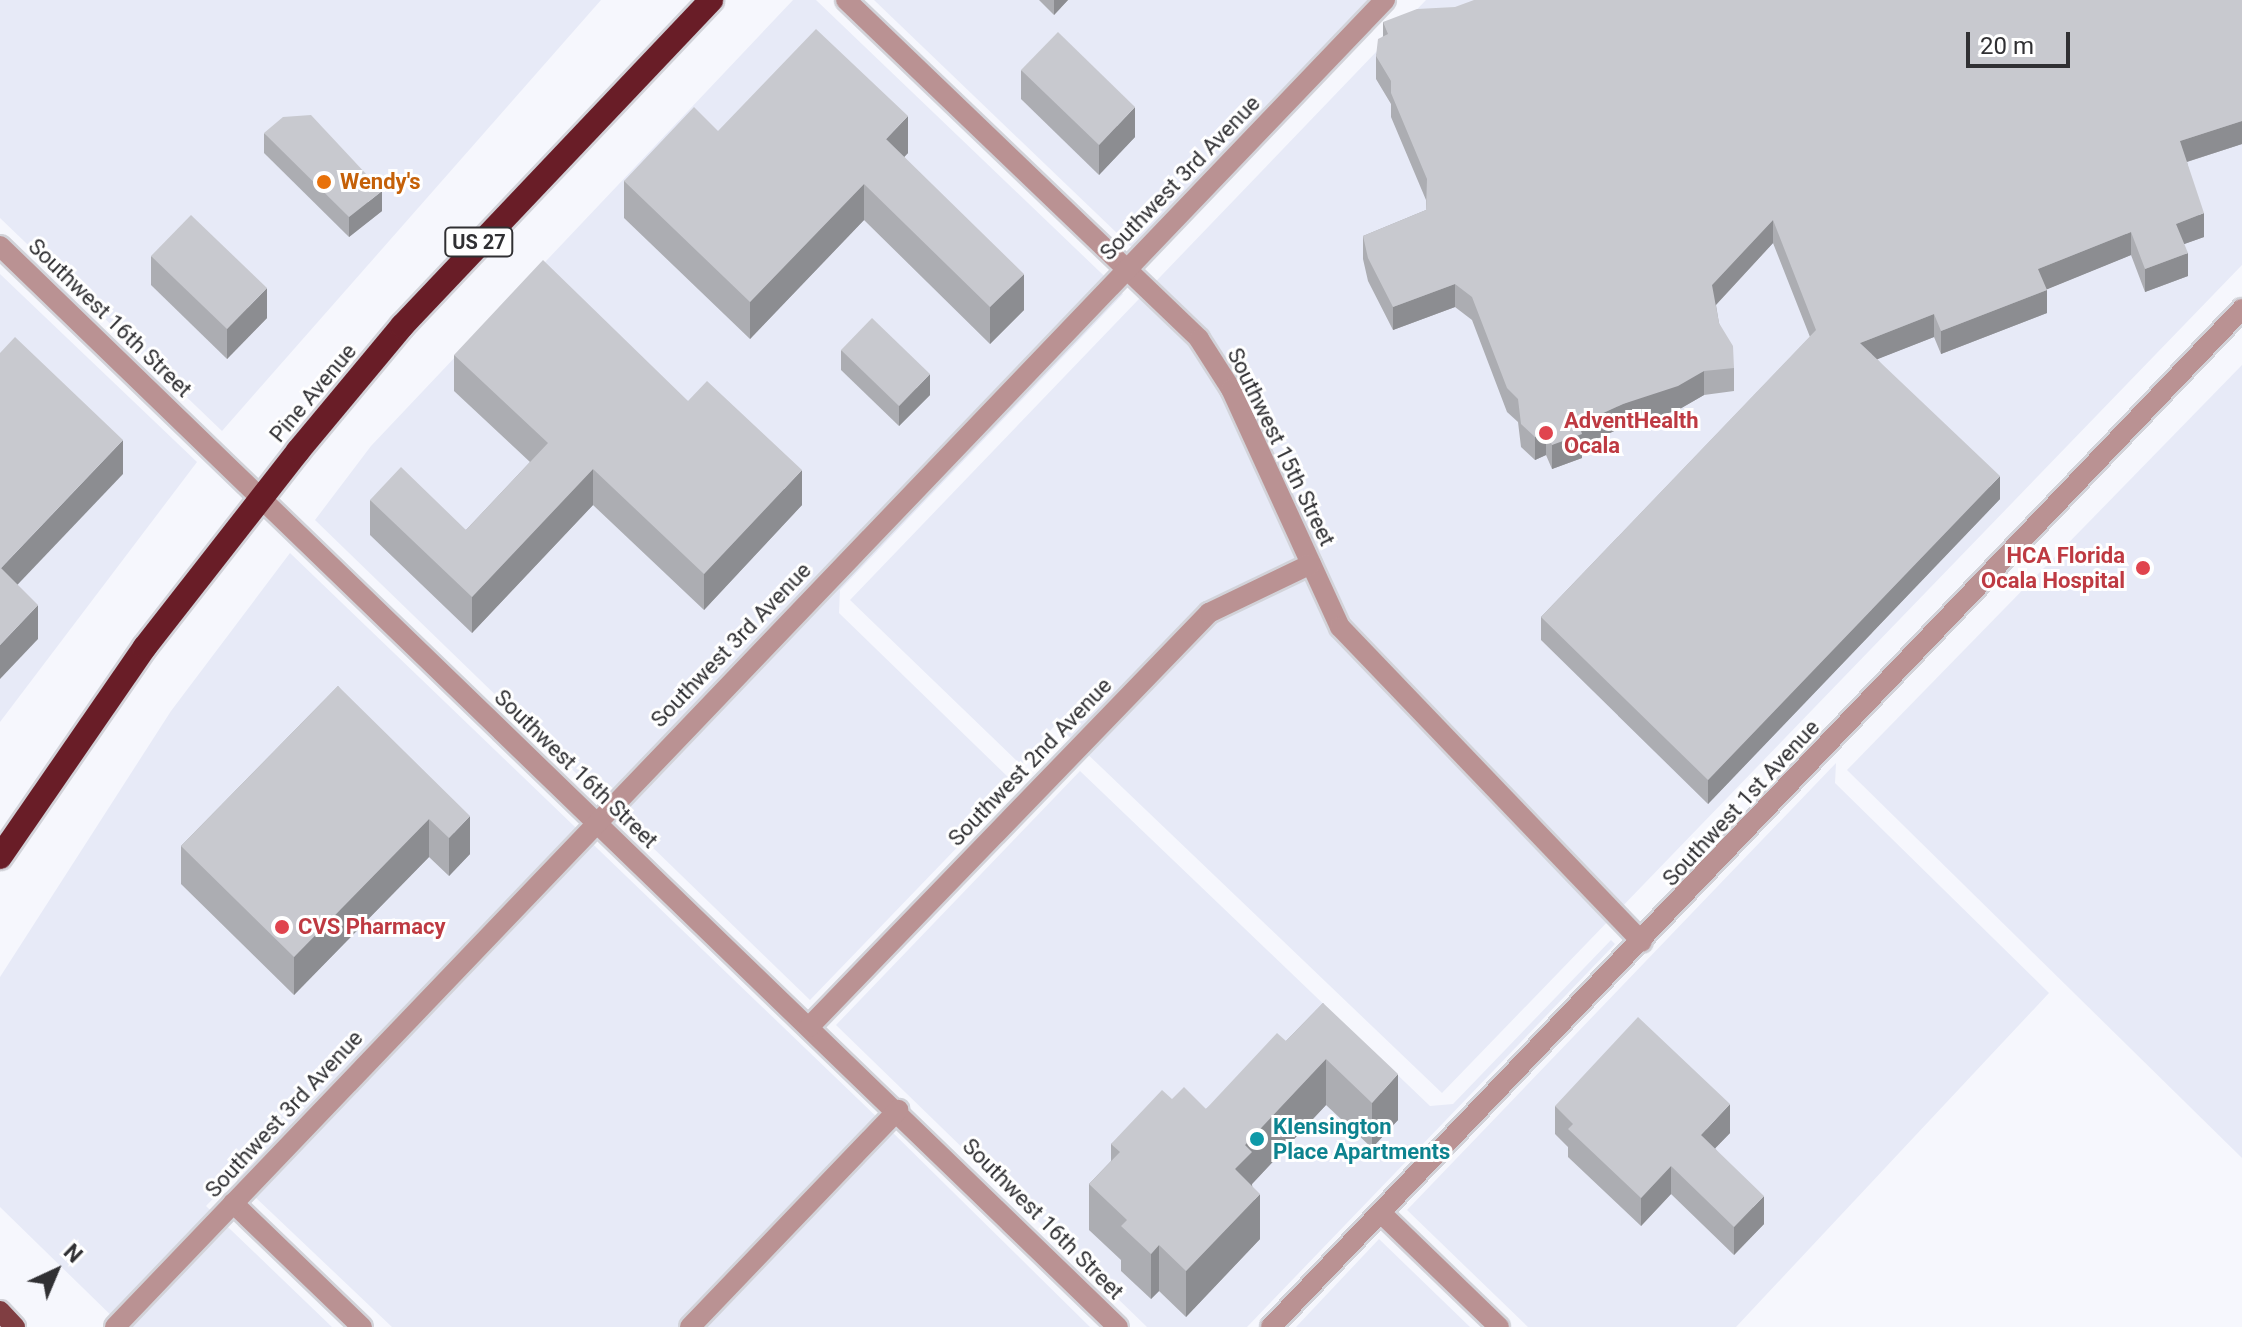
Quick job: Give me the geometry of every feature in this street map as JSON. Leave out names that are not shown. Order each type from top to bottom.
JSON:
[{"type":"highway","name":"Pine Avenue","points":[[0,857],[145,647],[261,496],[402,326],[711,0]]},
{"type":"main road","points":[[0,1311],[15,1327]]},
{"type":"street","name":"Southwest 15th Street","points":[[846,0],[1125,269],[1218,364],[1340,627],[1642,942]]},
{"type":"street","name":"Southwest 3rd Avenue","points":[[115,1327],[596,820],[1385,0]]},
{"type":"street","name":"Southwest 16th Street","points":[[0,246],[898,1110],[1118,1327]]},
{"type":"street","name":"Southwest 1st Avenue","points":[[1271,1327],[1642,942],[2242,309]]},
{"type":"street","name":"Southwest 2nd Avenue","points":[[809,1027],[1209,613],[1311,564]]},
{"type":"street","points":[[690,1327],[898,1110]]},
{"type":"street","points":[[233,1203],[362,1327]]},
{"type":"street","points":[[1381,1213],[1499,1327]]},
{"type":"shaded area","points":[[0,0],[601,0],[222,431],[0,218]]},
{"type":"shaded area","points":[[793,0],[816,0],[1123,294],[840,590],[839,613],[1009,778],[1026,776],[810,1000],[315,520],[371,446]]},
{"type":"shaded area","points":[[874,0],[1397,0],[1144,259]]},
{"type":"shaded area","name":"AdventHealth Ocala","points":[[1426,0],[2242,0],[2242,265],[1442,1093],[1056,724],[1021,765],[850,600]]},
{"type":"shaded area","points":[[0,274],[197,462],[0,722]]},
{"type":"shaded area","name":"HCA Florida Ocala Hospital","points":[[2242,365],[2242,1158],[1847,770]]},
{"type":"shaded area","points":[[290,553],[884,1124],[1090,1327],[392,1327],[234,1177],[206,1206],[332,1327],[123,1327],[0,1207],[0,977],[171,711]]},
{"type":"shaded area","points":[[1836,763],[1835,783],[2049,993],[1736,1327],[1528,1327],[1407,1210]]},
{"type":"shaded area","points":[[1080,771],[1430,1106],[1453,1104],[1611,940],[1615,944],[1247,1327],[1147,1327],[836,1025]]},
{"type":"shaded area","points":[[1379,1239],[1470,1327],[1296,1327]]},
{"type":"building","name":"AdventHealth Ocala","points":[[1474,0],[2242,0],[2242,121],[2180,141],[2204,213],[2176,224],[2188,253],[2145,269],[2131,232],[2038,269],[2047,290],[1941,331],[1934,314],[1860,343],[2000,476],[1708,780],[1541,617],[1816,330],[1773,220],[1712,285],[1719,323],[1733,346],[1734,368],[1704,371],[1678,386],[1623,404],[1579,424],[1582,434],[1552,445],[1546,432],[1535,437],[1521,424],[1518,399],[1507,388],[1472,297],[1455,284],[1393,307],[1368,258],[1363,236],[1426,210],[1427,179],[1391,93],[1391,81],[1376,56],[1378,39],[1388,34],[1383,22],[1417,9],[1455,7]]},
{"type":"building","points":[[816,29],[908,116],[886,139],[1024,274],[990,307],[864,184],[750,302],[624,181],[694,107],[718,131]]},
{"type":"building","points":[[1058,32],[1135,107],[1099,145],[1021,70]]},
{"type":"building","points":[[311,115],[382,191],[349,217],[264,133],[283,117]]},
{"type":"building","points":[[191,215],[267,288],[227,329],[151,256]]},
{"type":"building","points":[[543,260],[688,401],[707,381],[802,470],[704,574],[593,469],[472,597],[370,500],[401,467],[466,530],[548,443],[454,355]]},
{"type":"building","points":[[872,318],[930,374],[899,406],[841,350]]},
{"type":"building","points":[[15,337],[123,440],[1,568],[38,605],[0,645],[0,353]]},
{"type":"building","points":[[338,686],[470,816],[449,838],[429,819],[294,957],[181,846]]},
{"type":"building","points":[[1323,1003],[1398,1074],[1372,1103],[1326,1059],[1245,1145],[1252,1152],[1235,1169],[1260,1194],[1186,1271],[1159,1245],[1151,1254],[1121,1226],[1127,1220],[1089,1184],[1120,1152],[1111,1144],[1162,1090],[1172,1099],[1184,1087],[1206,1109],[1277,1033],[1286,1041]]},
{"type":"building","points":[[1638,1017],[1730,1104],[1701,1135],[1764,1196],[1734,1227],[1671,1166],[1641,1198],[1568,1129],[1573,1124],[1555,1106]]},
{"type":"place","name":"Wendy's","points":[[324,182]]},
{"type":"place","name":"AdventHealth Ocala","points":[[1546,433]]},
{"type":"place","name":"HCA Florida Ocala Hospital","points":[[2143,568]]},
{"type":"place","name":"CVS Pharmacy","points":[[282,927]]},
{"type":"place","name":"KIensington Place Apartments","points":[[1257,1139]]}]
